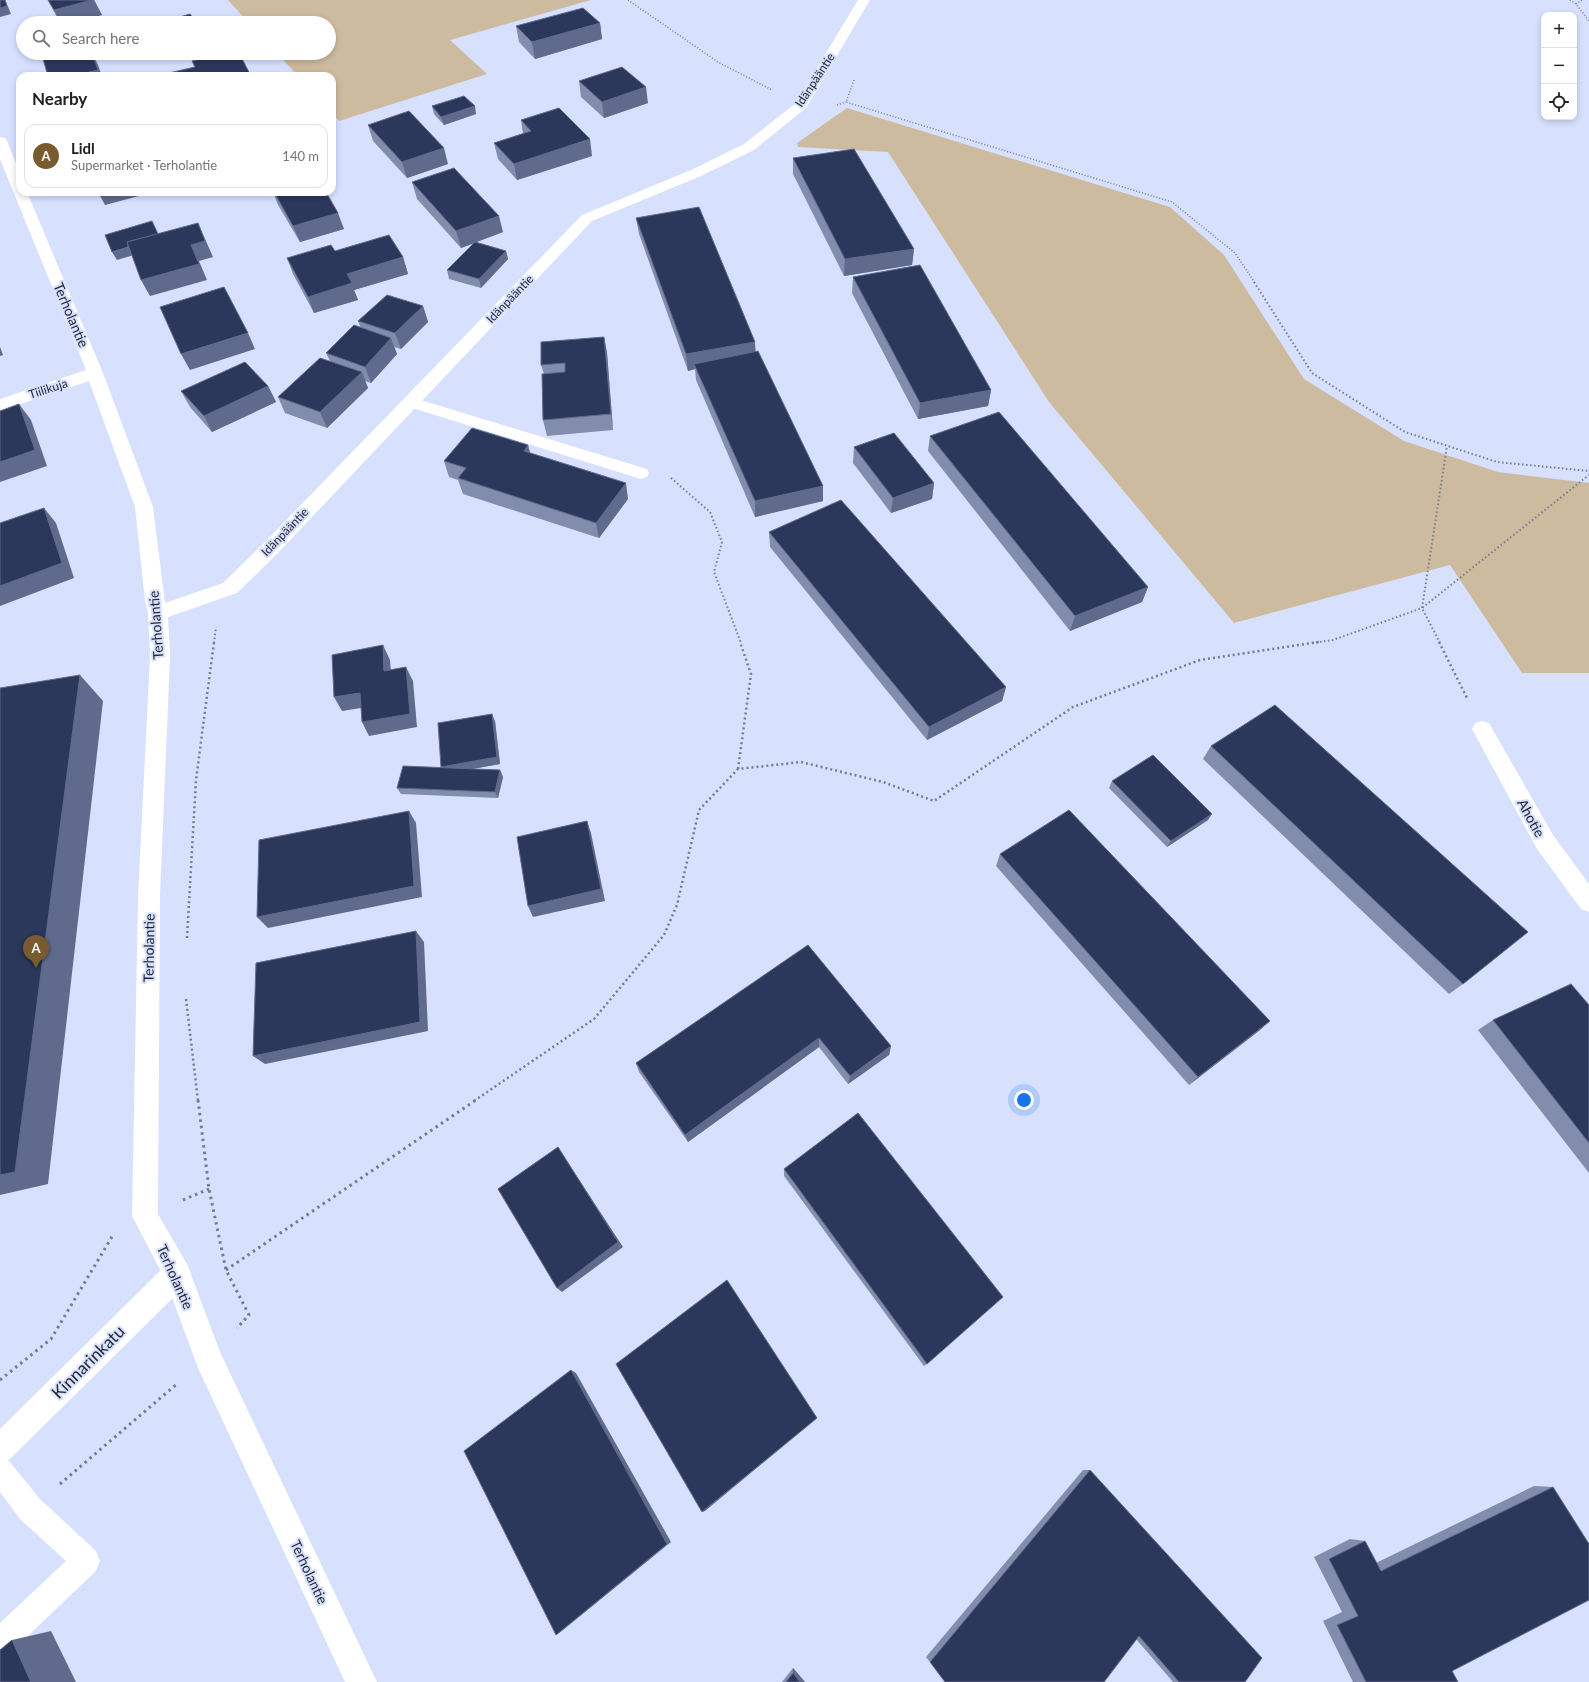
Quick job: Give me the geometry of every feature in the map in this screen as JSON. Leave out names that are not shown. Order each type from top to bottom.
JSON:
[{"type":"street","name":"Idänpääntie","points":[[158,613],[230,588],[270,549],[587,218],[696,173],[749,147],[801,105],[864,0]]},
{"type":"street","name":"Terholantie","points":[[0,141],[16,182]]},
{"type":"street","name":"Terholantie","points":[[22,196],[95,374],[144,507],[155,601],[158,613],[160,656],[149,896],[145,1216],[177,1274],[208,1358],[361,1682]]},
{"type":"street","name":"Tiilikuja","points":[[0,405],[95,374]]},
{"type":"street","name":"Ahotie","points":[[1482,729],[1544,842],[1589,902]]},
{"type":"street","name":"Kinnarinkatu","points":[[0,1449],[177,1274]]},
{"type":"lane","points":[[411,402],[641,473]]},
{"type":"lane","points":[[0,1470],[30,1509],[86,1560],[0,1643]]},
{"type":"path","points":[[628,0],[718,62],[801,105],[826,110],[846,102],[1172,202],[1235,253],[1312,373],[1405,432],[1497,462],[1589,471]]},
{"type":"path","points":[[1570,0],[1576,4],[1589,21]]},
{"type":"path","points":[[1576,4],[1582,0]]},
{"type":"path","points":[[846,102],[854,80]]},
{"type":"path","points":[[1447,446],[1422,608],[1482,729]]},
{"type":"path","points":[[226,1270],[594,1019],[664,935],[677,906],[699,810],[738,769],[751,674],[734,621],[714,572],[722,542],[710,512],[668,475],[641,473]]},
{"type":"path","points":[[738,769],[802,762],[883,782],[934,801],[1073,707],[1200,660],[1333,640],[1422,608],[1589,475]]},
{"type":"path","points":[[186,943],[196,780],[215,628]]},
{"type":"path","points":[[30,1509],[208,1358],[249,1315],[226,1270],[209,1189],[186,997]]},
{"type":"path","points":[[0,1380],[51,1339],[115,1231]]},
{"type":"shaded area","points":[[228,0],[591,0],[450,40],[487,74],[339,121],[336,118],[336,72],[294,72],[283,60],[336,60],[336,16],[243,16]]},
{"type":"shaded area","points":[[847,108],[1170,207],[1224,255],[1304,379],[1404,441],[1498,472],[1589,483],[1589,673],[1522,673],[1450,565],[1234,623],[1049,402],[888,152],[798,147],[797,143]]},
{"type":"building","points":[[0,0],[5,0],[7,6],[0,8]]},
{"type":"building","points":[[48,0],[92,0],[54,10]]},
{"type":"building","points":[[583,8],[600,23],[532,42],[516,26]]},
{"type":"building","points":[[43,60],[94,60],[98,70],[89,72],[47,72]]},
{"type":"building","points":[[243,60],[249,72],[173,72],[195,67],[192,61]]},
{"type":"building","points":[[622,67],[646,87],[602,102],[579,81]]},
{"type":"building","points":[[464,96],[475,106],[441,117],[432,106]]},
{"type":"building","points":[[559,108],[590,139],[514,164],[494,143],[531,131],[521,120]]},
{"type":"building","points":[[409,111],[444,148],[402,162],[368,125]]},
{"type":"building","points":[[854,149],[914,249],[845,259],[793,158]]},
{"type":"building","points":[[454,168],[499,216],[456,231],[412,182]]},
{"type":"building","points":[[276,196],[328,196],[338,213],[293,226]]},
{"type":"building","points":[[699,207],[755,342],[686,354],[636,218]]},
{"type":"building","points":[[152,221],[158,234],[127,242],[128,247],[112,252],[105,235]]},
{"type":"building","points":[[198,223],[205,241],[191,245],[199,264],[141,280],[127,242]]},
{"type":"building","points":[[389,235],[403,257],[347,274],[352,283],[308,297],[287,258],[331,245],[335,251]]},
{"type":"building","points":[[475,242],[506,251],[479,279],[447,270]]},
{"type":"building","points":[[920,265],[991,390],[920,403],[853,277]]},
{"type":"building","points":[[224,287],[248,333],[181,354],[160,307]]},
{"type":"building","points":[[387,295],[423,306],[395,333],[358,321]]},
{"type":"building","points":[[354,325],[391,338],[365,367],[326,353]]},
{"type":"building","points":[[604,337],[611,414],[543,420],[542,374],[565,372],[565,363],[541,365],[541,342]]},
{"type":"building","points":[[758,351],[823,486],[755,501],[694,364]]},
{"type":"building","points":[[320,358],[362,372],[320,412],[278,397]]},
{"type":"building","points":[[245,362],[268,386],[204,416],[181,391]]},
{"type":"building","points":[[19,404],[35,450],[0,462],[0,411]]},
{"type":"building","points":[[999,412],[1148,587],[1075,616],[930,436]]},
{"type":"building","points":[[472,428],[528,445],[524,451],[626,483],[596,523],[458,478],[466,468],[444,461]]},
{"type":"building","points":[[894,433],[934,483],[893,498],[854,447]]},
{"type":"building","points":[[841,500],[1006,687],[929,727],[769,532]]},
{"type":"building","points":[[44,508],[62,563],[0,586],[0,523]]},
{"type":"building","points":[[383,645],[384,671],[406,667],[410,714],[362,722],[360,693],[334,697],[332,655]]},
{"type":"building","points":[[80,675],[15,1172],[0,1175],[0,688]]},
{"type":"building","points":[[1275,705],[1528,932],[1463,984],[1211,746]]},
{"type":"building","points":[[492,714],[497,757],[441,767],[438,723]]},
{"type":"building","points":[[1153,755],[1212,814],[1171,841],[1112,781]]},
{"type":"building","points":[[403,766],[500,770],[495,792],[397,788]]},
{"type":"building","points":[[1069,810],[1270,1021],[1198,1077],[1000,854]]},
{"type":"building","points":[[409,811],[414,886],[257,917],[259,840]]},
{"type":"building","points":[[587,821],[601,889],[528,906],[517,837]]},
{"type":"building","points":[[416,931],[420,1022],[253,1056],[256,963]]},
{"type":"building","points":[[808,945],[891,1046],[850,1076],[819,1038],[685,1135],[636,1063]]},
{"type":"building","points":[[1571,984],[1589,1005],[1589,1143],[1493,1020]]},
{"type":"building","points":[[858,1113],[1003,1297],[927,1364],[784,1169]]},
{"type":"building","points":[[558,1147],[618,1242],[557,1288],[498,1189]]},
{"type":"building","points":[[727,1280],[817,1418],[702,1512],[616,1364]]},
{"type":"building","points":[[571,1370],[667,1544],[556,1635],[464,1451]]},
{"type":"building","points":[[1090,1470],[1262,1658],[1245,1682],[1179,1682],[1139,1636],[1104,1682],[945,1682],[930,1662]]},
{"type":"building","points":[[1553,1487],[1589,1544],[1589,1600],[1452,1671],[1458,1682],[1366,1682],[1337,1625],[1358,1616],[1329,1559],[1365,1541],[1381,1571]]},
{"type":"building","points":[[12,1640],[31,1682],[0,1682],[0,1650]]},
{"type":"building","points":[[793,1673],[800,1682],[786,1682]]},
{"type":"place","name":"Lidl","points":[[36,968]]}]
